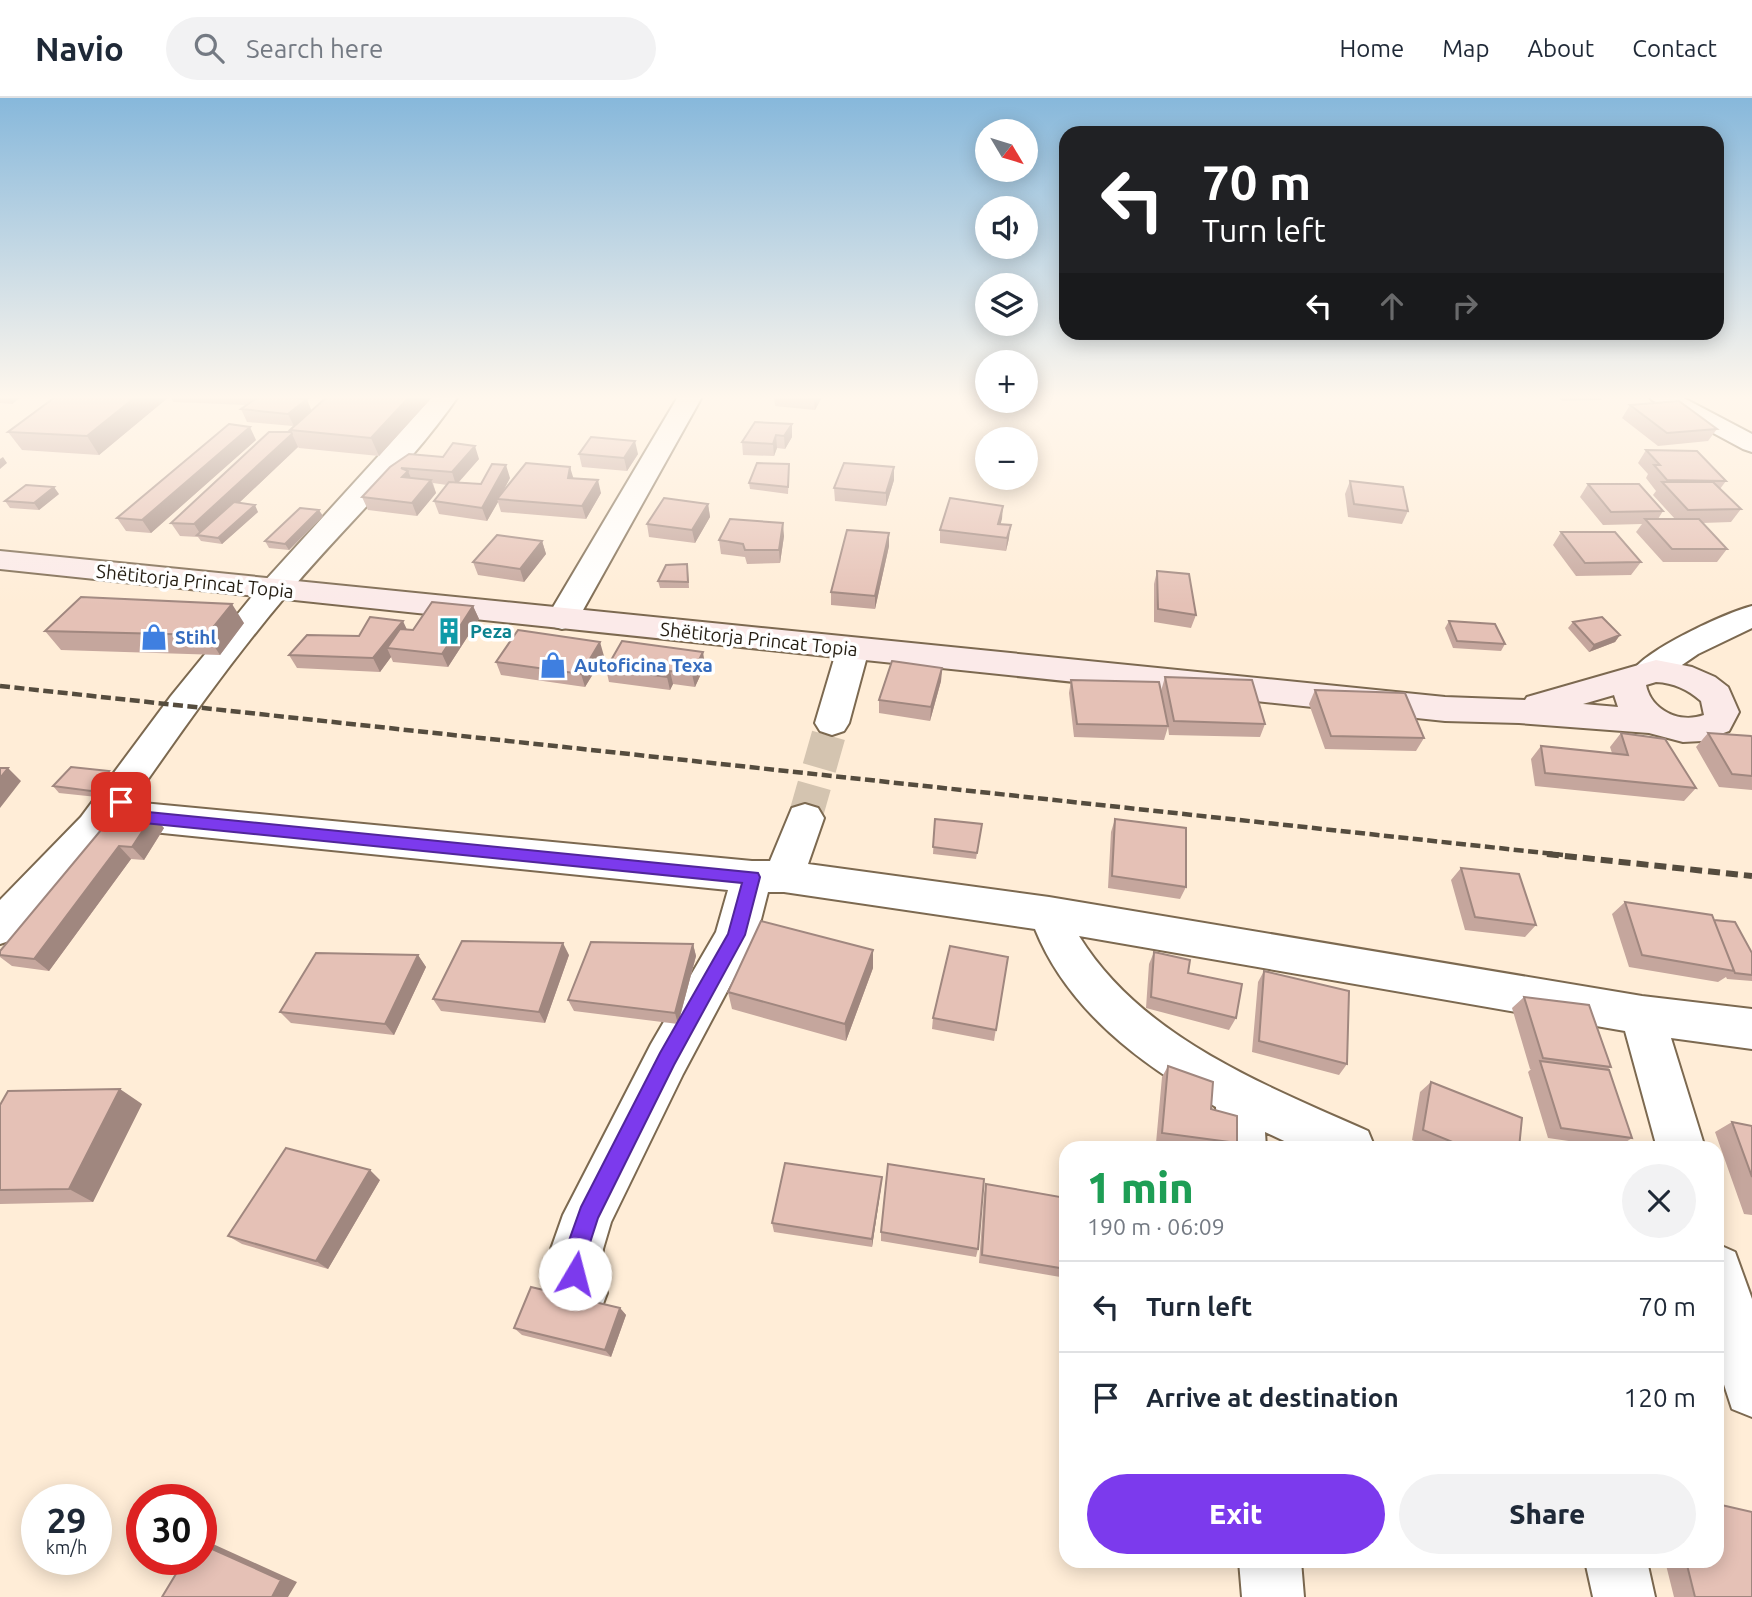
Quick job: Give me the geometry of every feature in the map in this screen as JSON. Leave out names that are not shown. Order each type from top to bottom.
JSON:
[{"type":"main road","name":"Shëtitorja Princat Topia","points":[[0,560],[1445,709],[1519,711],[1661,722]]},
{"type":"main road","points":[[1723,709],[1700,732],[1661,722],[1645,712],[1633,700],[1628,689],[1639,676],[1674,673],[1723,709],[1752,709]]},
{"type":"main road","name":"Shëtitorja Princat Topia","points":[[1519,711],[1639,676]]},
{"type":"street","points":[[0,927],[93,827],[114,818],[126,806],[183,704],[274,590],[388,465]]},
{"type":"street","points":[[562,619],[651,465]]},
{"type":"street","points":[[1639,676],[1686,647],[1752,616]]},
{"type":"street","points":[[1716,635],[1708,654],[1723,709]]},
{"type":"street","points":[[832,723],[853,649]]},
{"type":"street","points":[[126,806],[768,877],[1049,914],[1642,1015],[1752,1029]]},
{"type":"street","points":[[581,1293],[575,1274],[577,1249],[588,1215],[667,1059],[768,877],[805,818]]},
{"type":"street","points":[[1049,914],[1069,956],[1154,1045],[1203,1078],[1336,1141]]},
{"type":"street","points":[[1642,1015],[1679,1141]]},
{"type":"street","points":[[1239,1097],[1242,1141]]},
{"type":"street","points":[[1724,1294],[1752,1389]]},
{"type":"street","points":[[1271,1568],[1273,1597]]},
{"type":"street","points":[[1618,1568],[1624,1597]]},
{"type":"building","points":[[180,465],[206,465],[142,520],[117,518]]},
{"type":"building","points":[[234,465],[258,465],[194,524],[171,523]]},
{"type":"building","points":[[458,465],[452,472],[401,468],[408,471],[402,477],[431,480],[412,503],[362,497],[390,467]]},
{"type":"building","points":[[491,465],[506,465],[482,508],[434,501],[449,482],[481,484]]},
{"type":"building","points":[[524,465],[570,467],[568,478],[598,480],[582,506],[497,499]]},
{"type":"building","points":[[756,465],[789,465],[788,487],[749,483]]},
{"type":"building","points":[[843,465],[894,467],[886,493],[834,488]]},
{"type":"building","points":[[1654,465],[1710,465],[1726,481],[1667,480]]},
{"type":"building","points":[[1350,481],[1403,487],[1408,511],[1354,504]]},
{"type":"building","points":[[1662,482],[1713,482],[1741,509],[1688,510]]},
{"type":"building","points":[[1588,484],[1639,484],[1663,511],[1611,512]]},
{"type":"building","points":[[26,485],[54,487],[34,503],[5,501]]},
{"type":"building","points":[[664,498],[708,504],[692,530],[647,524]]},
{"type":"building","points":[[950,498],[1003,506],[998,524],[1011,525],[1007,538],[940,530]]},
{"type":"building","points":[[234,502],[255,505],[218,538],[197,535]]},
{"type":"building","points":[[300,508],[319,510],[285,544],[265,541]]},
{"type":"building","points":[[730,519],[783,523],[779,550],[745,550],[743,544],[719,540]]},
{"type":"building","points":[[1645,519],[1699,519],[1727,549],[1672,549]]},
{"type":"building","points":[[847,530],[889,533],[875,596],[831,592]]},
{"type":"building","points":[[1561,532],[1615,532],[1641,562],[1585,563]]},
{"type":"building","points":[[497,535],[542,541],[520,569],[473,562]]},
{"type":"building","points":[[687,564],[688,582],[658,581],[666,565]]},
{"type":"building","points":[[1157,571],[1189,574],[1196,615],[1158,609]]},
{"type":"building","points":[[81,597],[232,604],[207,635],[45,631]]},
{"type":"building","points":[[432,602],[473,606],[442,654],[387,648],[400,629],[413,630]]},
{"type":"building","points":[[370,617],[403,621],[373,658],[289,655],[307,635],[359,636]]},
{"type":"building","points":[[1602,617],[1620,635],[1594,645],[1573,622]]},
{"type":"building","points":[[1449,621],[1495,624],[1505,644],[1457,641]]},
{"type":"building","points":[[518,630],[600,642],[581,674],[496,662]]},
{"type":"building","points":[[622,641],[703,652],[692,674],[670,671],[667,677],[606,669]]},
{"type":"building","points":[[892,661],[942,668],[931,707],[879,700]]},
{"type":"building","points":[[1165,677],[1252,680],[1265,724],[1174,721]]},
{"type":"building","points":[[1071,680],[1159,682],[1168,726],[1077,724]]},
{"type":"building","points":[[1315,690],[1405,693],[1424,738],[1331,736]]},
{"type":"building","points":[[1621,733],[1665,739],[1696,788],[1545,773],[1541,746],[1628,755]]},
{"type":"building","points":[[1708,733],[1751,736],[1752,776],[1732,774]]},
{"type":"building","points":[[71,767],[109,771],[91,791],[53,786]]},
{"type":"building","points":[[0,768],[8,768],[0,778]]},
{"type":"building","points":[[153,815],[132,847],[119,846],[34,959],[0,955],[0,951],[111,818]]},
{"type":"building","points":[[935,819],[982,824],[977,853],[933,847]]},
{"type":"building","points":[[1115,819],[1186,828],[1186,887],[1112,876]]},
{"type":"building","points":[[1461,868],[1519,874],[1536,925],[1475,917]]},
{"type":"building","points":[[1625,902],[1712,915],[1734,971],[1642,955]]},
{"type":"building","points":[[1714,920],[1735,922],[1752,953],[1752,975],[1735,973]]},
{"type":"building","points":[[761,921],[873,950],[845,1024],[728,992]]},
{"type":"building","points":[[462,941],[563,943],[539,1012],[433,999]]},
{"type":"building","points":[[591,942],[693,944],[675,1013],[568,1000]]},
{"type":"building","points":[[950,946],[1008,957],[996,1030],[933,1018]]},
{"type":"building","points":[[1154,952],[1190,960],[1188,973],[1242,984],[1236,1018],[1151,997]]},
{"type":"building","points":[[316,953],[418,955],[385,1024],[280,1012]]},
{"type":"building","points":[[1264,971],[1349,991],[1347,1064],[1259,1041]]},
{"type":"building","points":[[1524,997],[1589,1005],[1611,1067],[1543,1058]]},
{"type":"building","points":[[1540,1061],[1609,1070],[1632,1138],[1561,1128]]},
{"type":"building","points":[[1168,1066],[1213,1082],[1211,1109],[1237,1116],[1237,1141],[1162,1133]]},
{"type":"building","points":[[1431,1082],[1522,1118],[1520,1141],[1450,1141],[1423,1130]]},
{"type":"building","points":[[120,1089],[69,1189],[0,1190],[0,1105],[8,1091]]},
{"type":"building","points":[[1732,1122],[1752,1126],[1752,1177]]},
{"type":"building","points":[[286,1148],[370,1170],[316,1261],[228,1236]]},
{"type":"building","points":[[785,1163],[882,1177],[872,1239],[772,1223]]},
{"type":"building","points":[[888,1164],[984,1179],[978,1249],[881,1232]]},
{"type":"building","points":[[986,1184],[1059,1197],[1059,1268],[982,1255]]},
{"type":"building","points":[[531,1287],[620,1308],[605,1350],[514,1328]]},
{"type":"building","points":[[1724,1506],[1752,1512],[1752,1597],[1695,1597],[1688,1568],[1724,1568]]},
{"type":"building","points":[[217,1551],[281,1580],[272,1597],[162,1597],[175,1575],[217,1575]]},
{"type":"tunnel","points":[[805,818],[832,723]]},
{"type":"railway","points":[[0,686],[1563,855]]},
{"type":"railway","points":[[1547,854],[1752,876]]},
{"type":"place","name":"Peza","points":[[449,631]]},
{"type":"place","name":"Stihl","points":[[154,637]]},
{"type":"place","name":"Autoficina Texa","points":[[553,665]]},
{"type":"route","points":[[121,802],[134,816],[752,877],[736,935],[667,1059],[588,1215],[577,1249],[575,1274]]}]
